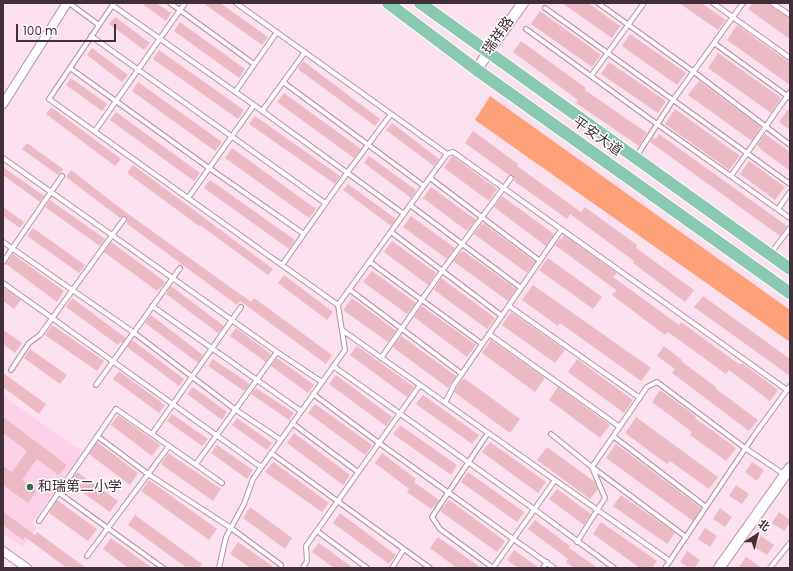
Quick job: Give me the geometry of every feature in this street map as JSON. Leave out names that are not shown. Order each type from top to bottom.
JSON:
[{"type":"main road","name":"平安大道","points":[[388,3],[477,70],[790,293]]},
{"type":"main road","name":"平安大道","points":[[420,3],[790,269]]},
{"type":"street","points":[[3,104],[68,3]]},
{"type":"street","name":"瑞祥路","points":[[477,70],[523,3]]},
{"type":"street","points":[[719,568],[788,472]]},
{"type":"street","points":[[3,551],[27,568]]},
{"type":"lane","points":[[68,3],[99,25]]},
{"type":"lane","points":[[170,3],[254,64]]},
{"type":"lane","points":[[95,131],[185,3]]},
{"type":"lane","points":[[236,3],[446,154]]},
{"type":"lane","points":[[598,3],[694,72],[790,145]]},
{"type":"lane","points":[[591,76],[644,3]]},
{"type":"lane","points":[[713,3],[790,58]]},
{"type":"lane","points":[[635,158],[656,124],[743,3]]},
{"type":"lane","points":[[772,3],[790,15]]},
{"type":"lane","points":[[218,568],[226,537],[244,504],[253,479],[345,350],[338,305],[49,99],[113,4],[404,214]]},
{"type":"lane","points":[[545,8],[790,184]]},
{"type":"lane","points":[[526,29],[656,124],[790,218]]},
{"type":"lane","points":[[235,92],[277,32]]},
{"type":"lane","points":[[91,36],[325,203]]},
{"type":"lane","points":[[714,43],[789,95],[731,176]]},
{"type":"lane","points":[[262,111],[305,52]]},
{"type":"lane","points":[[70,68],[304,234]]},
{"type":"lane","points":[[283,82],[424,186]]},
{"type":"lane","points":[[188,198],[254,105]]},
{"type":"lane","points":[[282,265],[346,173],[391,114]]},
{"type":"lane","points":[[338,305],[446,154],[453,152],[561,230],[789,388],[745,448],[665,568]]},
{"type":"lane","points":[[3,158],[277,352],[322,382]]},
{"type":"lane","points":[[3,262],[52,193],[62,176]]},
{"type":"lane","points":[[430,178],[540,261]]},
{"type":"lane","points":[[381,358],[442,271],[511,178]]},
{"type":"lane","points":[[778,209],[790,192]]},
{"type":"lane","points":[[410,206],[521,288]]},
{"type":"lane","points":[[11,370],[30,343],[40,335],[124,219]]},
{"type":"lane","points":[[770,254],[790,228]]},
{"type":"lane","points":[[445,403],[454,385],[561,230]]},
{"type":"lane","points":[[391,232],[502,316]]},
{"type":"lane","points":[[3,242],[133,332],[236,410],[281,440]]},
{"type":"lane","points":[[370,262],[482,344]]},
{"type":"lane","points":[[96,384],[180,268]]},
{"type":"lane","points":[[3,283],[261,467]]},
{"type":"lane","points":[[350,290],[462,374]]},
{"type":"lane","points":[[152,306],[301,411]]},
{"type":"lane","points":[[508,306],[640,398]]},
{"type":"lane","points":[[152,434],[241,307]]},
{"type":"lane","points":[[342,330],[670,561]]},
{"type":"lane","points":[[489,334],[620,427]]},
{"type":"lane","points":[[196,464],[277,352]]},
{"type":"lane","points":[[334,366],[614,568]]},
{"type":"lane","points":[[592,467],[647,387],[658,382],[745,448],[788,472]]},
{"type":"lane","points":[[302,568],[307,561],[306,546],[420,385]]},
{"type":"lane","points":[[313,394],[554,568]]},
{"type":"lane","points":[[39,521],[116,409],[222,483]]},
{"type":"lane","points":[[292,423],[358,472]]},
{"type":"lane","points":[[488,433],[432,517],[440,528],[493,568],[555,480]]},
{"type":"lane","points":[[551,434],[592,467],[686,537]]},
{"type":"lane","points":[[97,436],[148,474],[231,528],[281,565]]},
{"type":"lane","points":[[613,436],[706,507]]},
{"type":"lane","points":[[87,556],[169,446]]},
{"type":"lane","points":[[272,453],[430,568]]},
{"type":"lane","points":[[578,542],[605,498],[592,467]]},
{"type":"lane","points":[[59,493],[163,568]]},
{"type":"lane","points":[[317,531],[368,568]]},
{"type":"lane","points":[[772,567],[790,543]]},
{"type":"lane","points":[[392,568],[404,549]]},
{"type":"lane","points":[[543,568],[547,562]]},
{"type":"shaded area","points":[[490,96],[790,310],[790,342],[475,120]]},
{"type":"shaded area","name":"和瑞第二小学","points":[[3,396],[83,452],[32,523],[36,529],[22,547],[3,533]]},
{"type":"building","points":[[141,3],[156,3],[171,13],[166,21]]},
{"type":"building","points":[[203,3],[220,3],[268,37],[262,45]]},
{"type":"building","points":[[562,3],[588,3],[620,26],[612,38]]},
{"type":"building","points":[[679,3],[701,3],[726,20],[718,30]]},
{"type":"building","points":[[753,3],[769,3],[770,6],[790,18],[790,39],[748,9]]},
{"type":"building","points":[[540,11],[601,55],[592,67],[531,24]]},
{"type":"building","points":[[115,17],[150,43],[144,50],[109,24]]},
{"type":"building","points":[[180,22],[245,69],[239,78],[174,31]]},
{"type":"building","points":[[737,25],[790,63],[790,85],[727,40]]},
{"type":"building","points":[[630,34],[686,73],[677,85],[622,46]]},
{"type":"building","points":[[521,41],[586,88],[585,90],[647,133],[639,146],[576,103],[578,100],[513,52]]},
{"type":"building","points":[[92,48],[128,75],[122,82],[87,55]]},
{"type":"building","points":[[159,50],[244,110],[238,119],[153,59]]},
{"type":"building","points":[[718,53],[781,98],[771,113],[708,68]]},
{"type":"building","points":[[303,61],[380,119],[375,126],[298,69]]},
{"type":"building","points":[[609,62],[666,101],[658,113],[601,74]]},
{"type":"building","points":[[71,78],[107,104],[102,111],[66,85]]},
{"type":"building","points":[[699,81],[761,127],[752,141],[688,95]]},
{"type":"building","points":[[138,82],[222,142],[215,151],[132,91]]},
{"type":"building","points":[[284,93],[361,149],[354,158],[277,102]]},
{"type":"building","points":[[51,107],[121,159],[115,166],[46,114]]},
{"type":"building","points":[[790,107],[790,130],[779,122]]},
{"type":"building","points":[[675,109],[740,156],[729,170],[665,124]]},
{"type":"building","points":[[116,112],[200,173],[194,181],[110,120]]},
{"type":"building","points":[[255,116],[340,176],[335,184],[249,124]]},
{"type":"building","points":[[392,123],[439,159],[434,166],[386,130]]},
{"type":"building","points":[[473,131],[518,164],[517,166],[581,212],[585,207],[637,245],[636,248],[694,290],[685,302],[633,263],[634,261],[570,214],[567,219],[514,181],[515,179],[513,175],[509,175],[465,143]]},
{"type":"building","points":[[659,134],[787,226],[780,236],[650,142],[653,137],[656,139]]},
{"type":"building","points":[[765,134],[790,152],[790,171],[759,148],[760,147],[757,145]]},
{"type":"building","points":[[27,143],[63,169],[58,175],[22,149]]},
{"type":"building","points":[[232,148],[316,209],[309,218],[225,158]]},
{"type":"building","points":[[369,156],[416,190],[411,198],[364,163]]},
{"type":"building","points":[[452,156],[497,189],[489,201],[444,168]]},
{"type":"building","points":[[749,161],[785,187],[775,200],[740,174]]},
{"type":"building","points":[[133,165],[273,269],[268,275],[127,173]]},
{"type":"building","points":[[3,167],[44,196],[40,202],[3,175]]},
{"type":"building","points":[[71,170],[124,211],[251,302],[254,298],[332,355],[326,364],[240,301],[237,305],[126,223],[126,216],[120,218],[66,177]]},
{"type":"building","points":[[210,180],[295,240],[289,249],[204,188]]},
{"type":"building","points":[[348,184],[396,219],[391,226],[343,190]]},
{"type":"building","points":[[431,187],[476,220],[467,231],[423,198]]},
{"type":"building","points":[[502,196],[554,234],[546,246],[494,207]]},
{"type":"building","points":[[50,200],[105,239],[100,246],[45,207]]},
{"type":"building","points":[[3,207],[24,222],[20,228],[3,216]]},
{"type":"building","points":[[411,216],[455,248],[447,259],[403,227]]},
{"type":"building","points":[[483,223],[535,262],[527,273],[474,234],[481,224],[483,225]]},
{"type":"building","points":[[33,228],[85,265],[79,273],[27,236]]},
{"type":"building","points":[[564,235],[617,273],[613,277],[679,325],[681,322],[740,365],[742,363],[778,390],[770,401],[729,370],[726,374],[668,332],[665,335],[612,295],[616,290],[555,245]]},
{"type":"building","points":[[392,241],[436,273],[428,285],[384,252]]},
{"type":"building","points":[[111,242],[164,281],[165,282],[160,289],[159,288],[157,291],[104,252]]},
{"type":"building","points":[[463,251],[516,289],[508,301],[453,261]]},
{"type":"building","points":[[13,254],[64,291],[57,302],[6,264]]},
{"type":"building","points":[[548,258],[602,297],[593,309],[539,270]]},
{"type":"building","points":[[372,271],[416,303],[407,314],[363,282]]},
{"type":"building","points":[[284,275],[333,312],[327,320],[278,283]]},
{"type":"building","points":[[441,278],[495,318],[487,329],[434,290]]},
{"type":"building","points":[[533,285],[651,368],[641,381],[560,323],[558,326],[522,300]]},
{"type":"building","points":[[171,286],[224,326],[218,333],[166,294]]},
{"type":"building","points":[[3,287],[21,300],[14,309],[3,301]]},
{"type":"building","points":[[703,296],[790,359],[790,376],[694,307]]},
{"type":"building","points":[[72,298],[126,338],[122,343],[120,342],[118,345],[66,307]]},
{"type":"building","points":[[352,298],[396,331],[388,342],[343,310]]},
{"type":"building","points":[[421,307],[476,345],[467,357],[414,317]]},
{"type":"building","points":[[511,312],[565,350],[555,363],[502,325]]},
{"type":"building","points":[[151,315],[203,355],[198,363],[145,323]]},
{"type":"building","points":[[52,325],[104,361],[97,371],[45,335]]},
{"type":"building","points":[[236,328],[271,354],[266,362],[230,336]]},
{"type":"building","points":[[3,330],[22,343],[15,353],[3,344]]},
{"type":"building","points":[[401,336],[456,376],[448,388],[394,348],[393,346]]},
{"type":"building","points":[[132,340],[184,379],[179,386],[127,347]]},
{"type":"building","points":[[491,340],[545,378],[535,392],[482,353]]},
{"type":"building","points":[[357,346],[414,387],[407,397],[350,355]]},
{"type":"building","points":[[664,346],[682,360],[681,361],[716,387],[715,388],[758,420],[749,431],[672,373],[675,369],[657,356]]},
{"type":"building","points":[[30,349],[67,375],[60,384],[24,358]]},
{"type":"building","points":[[277,358],[314,385],[308,393],[271,366]]},
{"type":"building","points":[[213,359],[250,384],[244,391],[208,366]]},
{"type":"building","points":[[577,359],[633,400],[624,413],[568,372]]},
{"type":"building","points":[[119,371],[165,405],[159,413],[113,379]]},
{"type":"building","points":[[3,373],[46,404],[39,414],[3,387]]},
{"type":"building","points":[[336,375],[392,417],[386,426],[329,384]]},
{"type":"building","points":[[464,378],[520,419],[510,433],[454,392]]},
{"type":"building","points":[[193,387],[227,412],[222,420],[187,394]]},
{"type":"building","points":[[558,387],[610,425],[600,438],[549,400]]},
{"type":"building","points":[[256,388],[294,413],[289,420],[251,394]]},
{"type":"building","points":[[660,390],[736,448],[726,461],[690,435],[692,432],[652,402]]},
{"type":"building","points":[[423,395],[479,435],[472,444],[416,404]]},
{"type":"building","points":[[315,404],[372,445],[365,455],[308,413]]},
{"type":"building","points":[[172,414],[208,439],[202,446],[167,421]]},
{"type":"building","points":[[118,415],[160,445],[152,456],[111,425]]},
{"type":"building","points":[[3,417],[67,465],[59,475],[37,459],[22,480],[37,491],[28,503],[3,485],[3,466],[12,472],[27,451],[3,433]]},
{"type":"building","points":[[636,417],[718,477],[709,489],[670,461],[667,464],[625,433]]},
{"type":"building","points":[[237,418],[272,443],[267,450],[232,425]]},
{"type":"building","points":[[400,425],[457,465],[451,475],[393,434]]},
{"type":"building","points":[[294,433],[350,475],[343,485],[287,443]]},
{"type":"building","points":[[97,442],[138,473],[130,485],[89,454]]},
{"type":"building","points":[[490,442],[546,482],[538,493],[482,452]]},
{"type":"building","points":[[616,444],[701,508],[693,521],[606,458]]},
{"type":"building","points":[[217,445],[253,470],[247,479],[211,453]]},
{"type":"building","points":[[547,447],[595,482],[598,489],[590,499],[537,460]]},
{"type":"building","points":[[168,453],[221,489],[213,501],[161,464]]},
{"type":"building","points":[[382,453],[416,479],[414,482],[439,500],[435,507],[434,506],[431,509],[407,492],[409,489],[375,463]]},
{"type":"building","points":[[273,462],[329,503],[322,512],[265,472]]},
{"type":"building","points":[[752,462],[764,470],[757,481],[745,472]]},
{"type":"building","points":[[77,472],[118,501],[110,512],[69,483]]},
{"type":"building","points":[[468,472],[524,512],[517,522],[461,482]]},
{"type":"building","points":[[149,480],[217,529],[209,540],[141,491]]},
{"type":"building","points":[[736,485],[749,494],[742,504],[729,496]]},
{"type":"building","points":[[557,489],[591,514],[584,525],[549,499]]},
{"type":"building","points":[[621,495],[675,533],[667,544],[613,506]]},
{"type":"building","points":[[57,500],[97,529],[88,541],[49,513]]},
{"type":"building","points":[[449,500],[505,541],[497,552],[440,511]]},
{"type":"building","points":[[250,507],[292,538],[285,549],[243,518]]},
{"type":"building","points":[[720,508],[732,517],[725,527],[713,519]]},
{"type":"building","points":[[3,512],[35,535],[37,532],[86,568],[67,568],[25,537],[23,540],[3,525]]},
{"type":"building","points":[[779,512],[790,520],[790,523],[784,531],[772,523]]},
{"type":"building","points":[[340,513],[396,555],[389,564],[333,523]]},
{"type":"building","points":[[135,515],[202,564],[199,568],[187,568],[128,525]]},
{"type":"building","points":[[535,520],[570,546],[569,548],[598,568],[574,568],[566,562],[568,559],[528,529]]},
{"type":"building","points":[[601,522],[657,561],[652,568],[640,568],[593,534]]},
{"type":"building","points":[[705,528],[717,536],[710,547],[698,539]]},
{"type":"building","points":[[761,536],[774,545],[767,555],[754,547]]},
{"type":"building","points":[[438,537],[481,568],[457,568],[430,548]]},
{"type":"building","points":[[111,538],[152,568],[128,568],[103,549]]},
{"type":"building","points":[[238,542],[275,568],[251,568],[230,554]]},
{"type":"building","points":[[319,543],[353,568],[334,568],[312,552]]},
{"type":"building","points":[[514,550],[539,568],[518,568],[507,560]]},
{"type":"building","points":[[687,551],[700,560],[694,568],[689,568],[680,562]]},
{"type":"building","points":[[746,557],[762,568],[738,568]]},
{"type":"place","name":"和瑞第二小学","points":[[30,487]]}]
